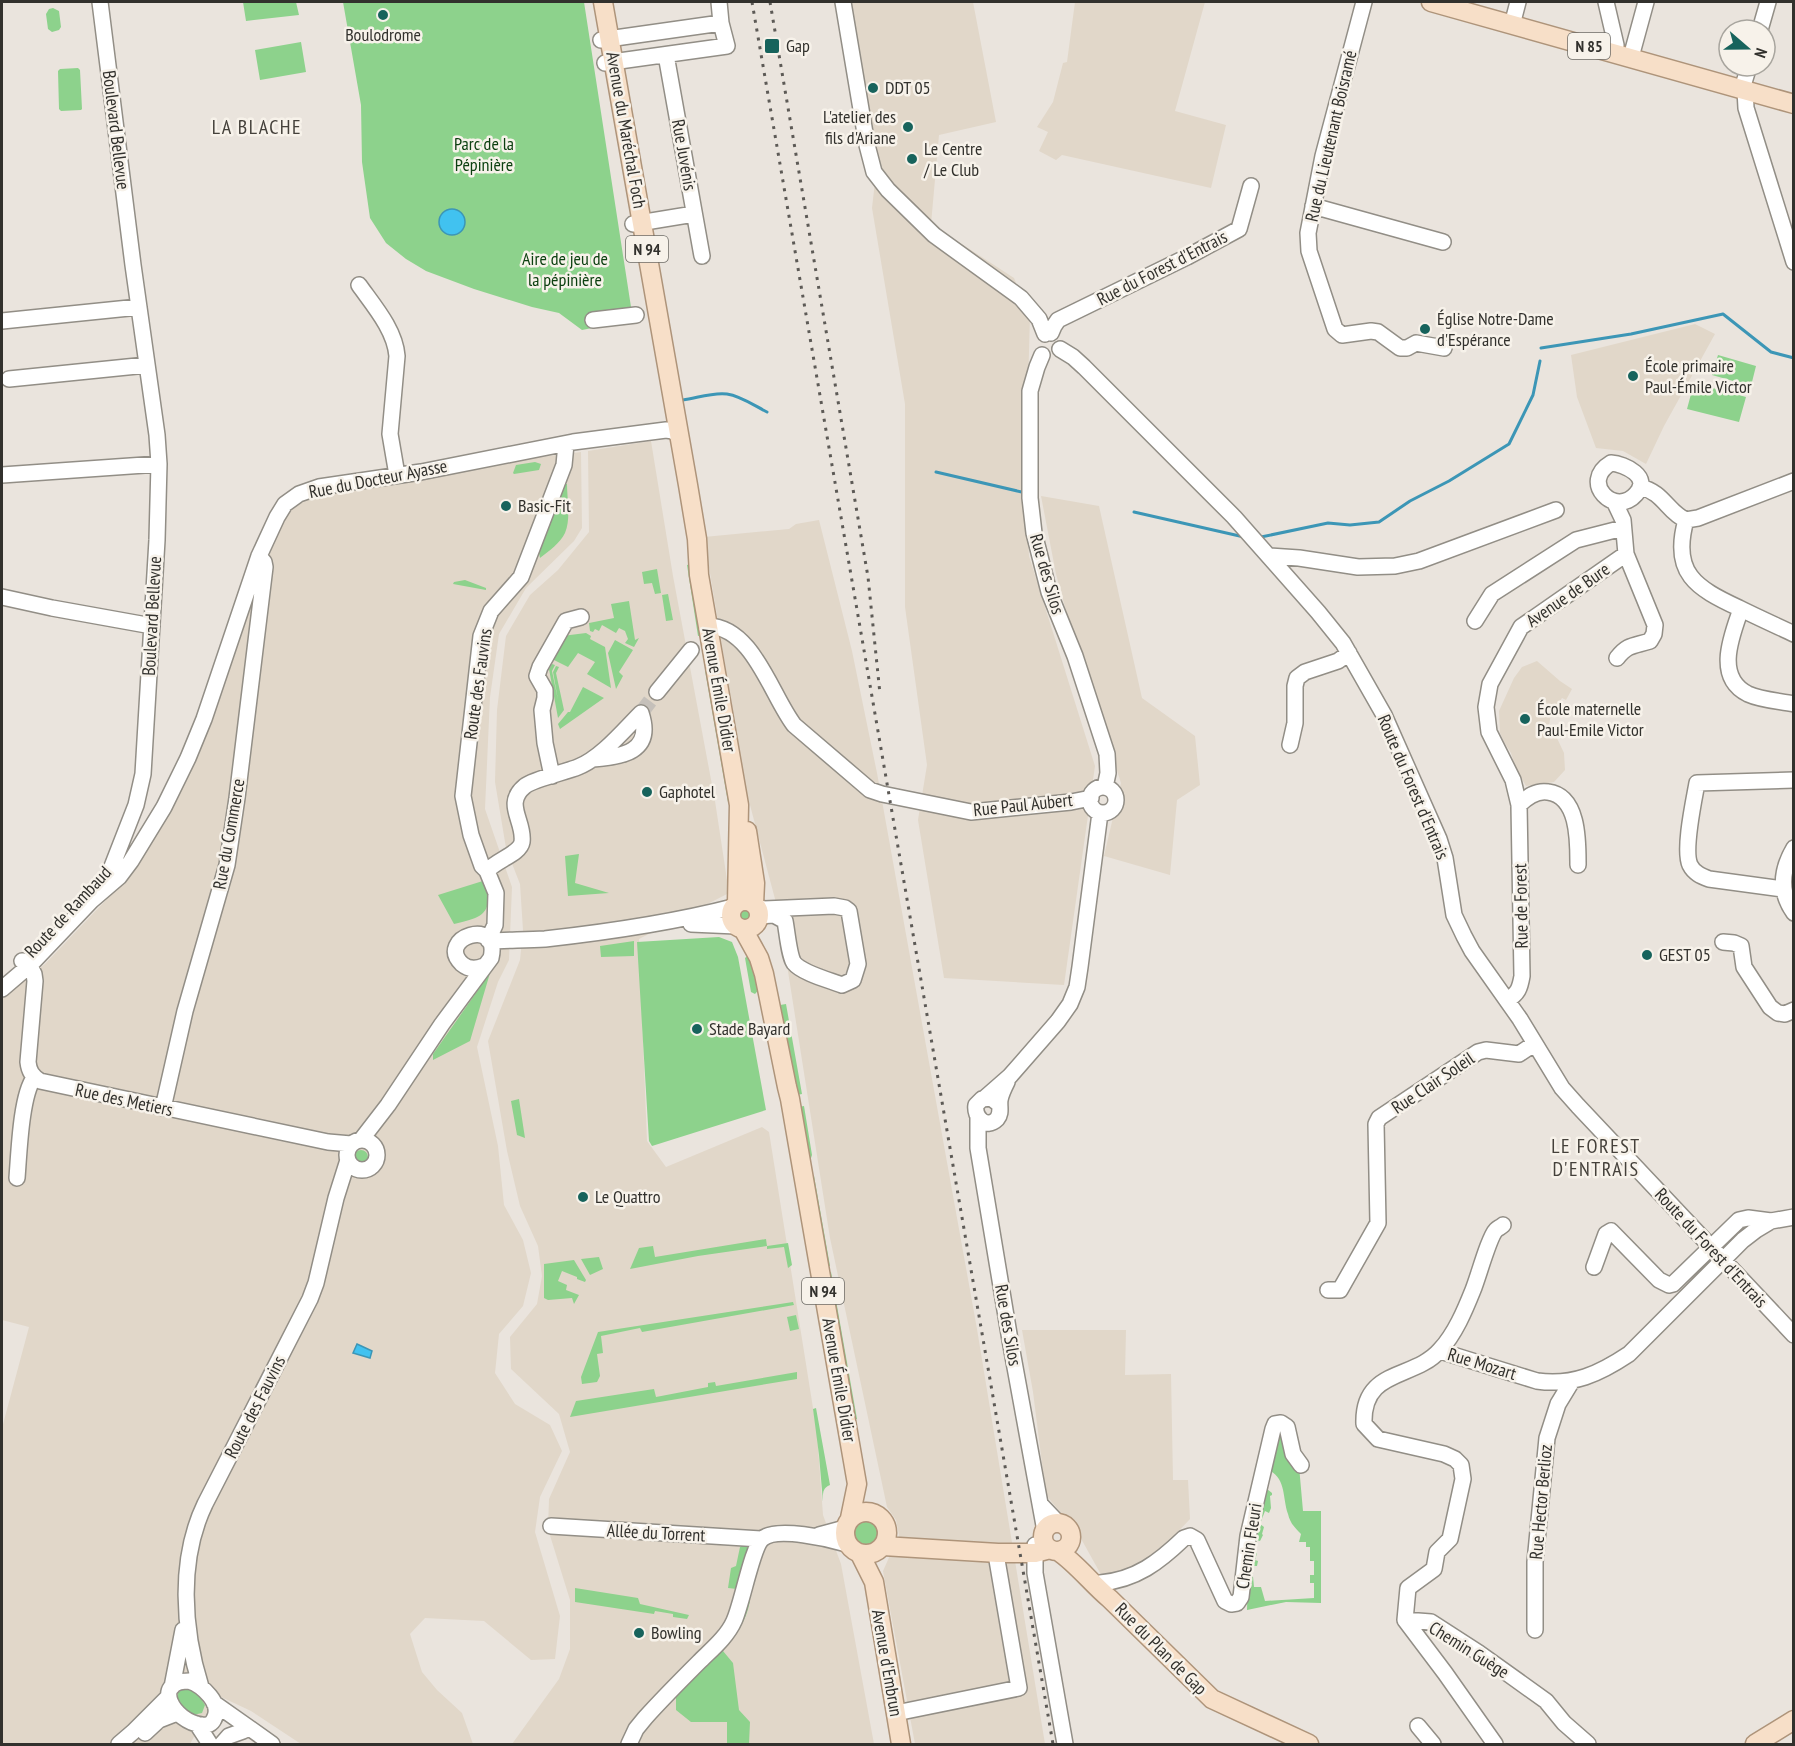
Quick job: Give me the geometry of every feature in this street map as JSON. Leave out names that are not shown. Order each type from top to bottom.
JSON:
[{"type":"main road","name":"Avenue du Maréchal Foch","points":[[594,2],[605,40],[638,223],[661,382],[673,433]]},
{"type":"main road","name":"Avenue du Maréchal Foch","points":[[603,2],[605,40]]},
{"type":"main road","name":"N 85","points":[[1431,2],[1794,104]]},
{"type":"main road","points":[[1745,90],[1760,107],[1794,116]]},
{"type":"main road","name":"Avenue Émile Didier","points":[[673,433],[697,539],[699,575],[739,805],[752,862],[755,883],[747,915],[764,974],[790,1099],[857,1484],[864,1539]]},
{"type":"main road","name":"Avenue Émile Didier","points":[[857,1484],[874,1514],[884,1522],[864,1539]]},
{"type":"main road","points":[[874,1514],[859,1513],[864,1539],[908,1548],[998,1553],[1047,1543],[1100,1583],[1110,1599]]},
{"type":"main road","name":"Avenue d'Embrun","points":[[864,1539],[874,1582],[901,1744]]},
{"type":"main road","points":[[1047,1543],[1072,1562],[1110,1599]]},
{"type":"main road","name":"Rue du Plan de Gap","points":[[1110,1599],[1212,1699],[1298,1742]]},
{"type":"main road","points":[[1755,1744],[1794,1720]]},
{"type":"street","name":"Boulevard Bellevue","points":[[100,2],[159,464],[144,763],[141,789],[114,862]]},
{"type":"street","points":[[609,62],[727,46],[721,23],[720,2]]},
{"type":"street","points":[[843,2],[874,172],[880,181],[934,235],[1021,298],[1034,311],[1048,333],[1058,338],[1060,345],[1060,349],[1052,356],[1042,356],[1036,346],[1039,338],[1048,333]]},
{"type":"street","name":"Rue du Lieutenant Boisramé","points":[[1364,2],[1323,156],[1308,233],[1309,251],[1335,329],[1342,335],[1371,331],[1378,332],[1403,348],[1416,343],[1444,348]]},
{"type":"street","points":[[1512,25],[1518,2]]},
{"type":"street","points":[[1606,2],[1616,45],[1623,55]]},
{"type":"street","points":[[1623,55],[1646,2]]},
{"type":"street","points":[[1763,18],[1768,2]]},
{"type":"street","points":[[605,40],[721,23]]},
{"type":"street","name":"Rue Juvénis","points":[[666,55],[702,256]]},
{"type":"street","points":[[1747,78],[1746,108],[1794,262]]},
{"type":"street","name":"Rue du Forest d'Entrais","points":[[1048,333],[1058,320],[1197,253],[1239,229],[1251,186]]},
{"type":"street","points":[[1313,206],[1443,242]]},
{"type":"street","points":[[638,223],[694,214]]},
{"type":"street","points":[[359,285],[391,333],[396,347],[390,434],[397,475]]},
{"type":"street","points":[[2,321],[140,307]]},
{"type":"street","points":[[593,320],[636,315]]},
{"type":"street","name":"Route du Forest d'Entrais","points":[[1060,349],[1079,362],[1234,517],[1318,612],[1349,652],[1384,716],[1439,839],[1445,858],[1454,915],[1472,951],[1507,1000],[1562,1088],[1794,1335]]},
{"type":"street","name":"Rue des Silos","points":[[1042,356],[1030,391],[1030,494],[1034,533],[1047,586],[1075,656],[1107,754],[1108,772],[1105,787]]},
{"type":"street","points":[[9,379],[147,365]]},
{"type":"street","name":"Rue du Docteur Ayasse","points":[[104,889],[119,877],[131,861],[164,807],[189,758],[259,556],[281,509],[299,495],[319,487],[571,443],[673,433]]},
{"type":"street","name":"Route des Fauvins","points":[[201,1688],[189,1640],[187,1601],[189,1554],[198,1519],[310,1299],[316,1283],[336,1198],[352,1150],[388,1105],[488,950],[495,925],[496,893],[492,867],[482,867],[471,835],[464,796],[481,636],[491,611],[521,577],[571,443]]},
{"type":"street","name":"Avenue de Bure","points":[[1519,805],[1513,780],[1489,732],[1486,707],[1490,684],[1521,627],[1626,554],[1623,524],[1614,501],[1601,493],[1599,483],[1601,471],[1611,463],[1632,469],[1638,476],[1635,493],[1623,524]]},
{"type":"street","points":[[2,475],[159,464]]},
{"type":"street","points":[[1794,481],[1698,518],[1686,520],[1682,556],[1689,573],[1702,589],[1794,634]]},
{"type":"street","points":[[1614,501],[1622,501],[1635,493]]},
{"type":"street","name":"Avenue de Bure","points":[[1635,493],[1658,494],[1686,520]]},
{"type":"street","points":[[1269,556],[1358,567],[1395,566],[1419,561],[1557,510]]},
{"type":"street","points":[[1475,621],[1492,594],[1576,540],[1623,524]]},
{"type":"street","points":[[1617,658],[1631,645],[1650,641],[1655,625],[1626,554]]},
{"type":"street","name":"Rue du Commerce","points":[[163,1108],[185,1011],[226,865],[237,798],[265,567],[259,556]]},
{"type":"street","points":[[2,597],[152,626]]},
{"type":"street","points":[[1741,609],[1730,639],[1728,655],[1731,676],[1737,686],[1746,693],[1794,704]]},
{"type":"street","points":[[552,776],[545,743],[542,710],[545,690],[537,676],[540,666],[566,621],[581,617]]},
{"type":"street","name":"Rue Paul Aubert","points":[[708,626],[717,627],[739,640],[760,666],[786,715],[794,725],[875,792],[971,812],[1091,798]]},
{"type":"street","points":[[657,692],[691,650]]},
{"type":"street","points":[[1290,745],[1295,723],[1298,678],[1305,672],[1338,661],[1349,652]]},
{"type":"street","points":[[492,867],[511,855],[522,842],[514,805],[524,786],[586,763]]},
{"type":"street","points":[[1783,889],[1709,879],[1695,872],[1690,865],[1687,851],[1696,783],[1794,780]]},
{"type":"street","points":[[1105,787],[1114,793],[1116,803],[1110,811],[1101,813],[1094,809],[1090,802],[1096,790],[1105,787]]},
{"type":"street","points":[[1519,805],[1527,797],[1546,792],[1556,794],[1564,801],[1572,811],[1577,832],[1578,865]]},
{"type":"street","name":"Rue de Forest","points":[[1507,1000],[1518,993],[1522,976],[1519,805]]},
{"type":"street","points":[[993,1101],[1010,1076],[1058,1021],[1070,1004],[1077,987],[1101,813]]},
{"type":"street","points":[[1794,848],[1782,878],[1783,889],[1794,913]]},
{"type":"street","points":[[114,862],[131,861]]},
{"type":"street","name":"Route de Rambaud","points":[[2,989],[104,889],[114,862]]},
{"type":"street","name":"Route de Rambaud","points":[[2,978],[27,963],[103,872],[114,862]]},
{"type":"street","points":[[496,902],[490,917],[458,944],[457,951],[460,961],[471,969],[488,950],[517,943],[694,917],[774,915],[785,921],[793,962],[799,967],[842,985],[853,980],[858,964],[849,911],[845,908],[834,906],[764,909],[747,915]]},
{"type":"street","points":[[471,934],[478,934],[488,950]]},
{"type":"street","points":[[1723,942],[1741,946],[1744,967],[1770,1007],[1778,1013],[1785,1014],[1794,1010]]},
{"type":"street","name":"Route des Fauvins","points":[[452,1009],[460,984],[460,961]]},
{"type":"street","points":[[16,1178],[26,1097],[29,1084],[34,1078],[28,1068],[28,1062],[35,988],[34,974],[27,963]]},
{"type":"street","name":"Rue Clair Soleil","points":[[1328,1290],[1340,1290],[1377,1228],[1376,1124],[1379,1118],[1478,1052],[1486,1050],[1519,1054],[1534,1044]]},
{"type":"street","name":"Rue des Metiers","points":[[34,1078],[47,1083],[328,1142],[352,1150]]},
{"type":"street","points":[[979,1101],[993,1101],[1000,1110],[999,1116],[997,1119],[984,1120],[975,1109],[976,1105],[979,1101]]},
{"type":"street","name":"Route des Fauvins","points":[[376,1150],[388,1105]]},
{"type":"street","name":"Rue des Silos","points":[[984,1120],[978,1148],[1038,1502],[1047,1543]]},
{"type":"street","points":[[370,1142],[376,1150],[375,1161],[368,1169],[354,1167],[352,1150],[370,1142]]},
{"type":"street","name":"Route des Fauvins","points":[[333,1215],[344,1193],[363,1170]]},
{"type":"street","points":[[1594,1267],[1606,1234],[1611,1232],[1659,1280],[1669,1285],[1673,1284],[1739,1220],[1748,1218],[1771,1221],[1794,1217]]},
{"type":"street","name":"Rue Mozart","points":[[1405,1620],[1408,1588],[1434,1569],[1437,1552],[1450,1539],[1463,1479],[1461,1466],[1455,1459],[1444,1454],[1378,1438],[1364,1424],[1364,1412],[1374,1388],[1440,1351],[1537,1381],[1551,1383],[1572,1381],[1600,1371],[1629,1354],[1723,1260],[1756,1230],[1771,1221]]},
{"type":"street","points":[[1440,1351],[1462,1316],[1494,1231],[1503,1225]]},
{"type":"street","name":"Rue Hector Berlioz","points":[[1535,1630],[1535,1562],[1547,1438],[1558,1404],[1572,1381]]},
{"type":"street","name":"Chemin Fleuri","points":[[1100,1583],[1122,1580],[1151,1567],[1184,1538],[1190,1536],[1197,1540],[1225,1601],[1231,1604],[1237,1603],[1241,1597],[1248,1536],[1272,1429],[1278,1422],[1287,1427],[1293,1454],[1301,1465]]},
{"type":"street","name":"Allée du Torrent","points":[[551,1526],[761,1539],[774,1534],[783,1534],[864,1539]]},
{"type":"street","points":[[629,1744],[636,1729],[645,1718],[728,1632],[738,1613],[756,1549],[761,1539]]},
{"type":"street","points":[[1047,1543],[1035,1573],[1065,1744]]},
{"type":"street","points":[[896,1713],[1019,1688],[997,1560],[998,1553]]},
{"type":"street","name":"Route des Fauvins","points":[[171,1691],[187,1601]]},
{"type":"street","name":"Chemin Guège","points":[[1405,1620],[1496,1744]]},
{"type":"street","name":"Chemin Guège","points":[[1405,1620],[1431,1622],[1479,1653],[1546,1701],[1564,1724],[1588,1744]]},
{"type":"street","points":[[119,1744],[179,1682],[189,1681],[201,1688],[217,1708],[208,1722],[210,1744]]},
{"type":"street","points":[[171,1691],[171,1704],[177,1713]]},
{"type":"street","points":[[214,1703],[272,1744]]},
{"type":"street","points":[[131,1744],[159,1720],[177,1713],[258,1736]]},
{"type":"street","points":[[208,1722],[216,1730],[220,1744],[229,1736],[243,1731]]},
{"type":"street","points":[[1418,1726],[1433,1744]]},
{"type":"shaded area","points":[[850,2],[973,2],[996,122],[939,135],[931,224],[1014,278],[1030,316],[1025,492],[1029,556],[1095,766],[1064,985],[944,978],[918,820],[927,765],[905,607],[905,404],[872,208],[877,164],[857,33]]},
{"type":"shaded area","points":[[1075,2],[1205,2],[1175,111],[1226,125],[1211,188],[1062,155],[1056,160],[1039,151],[1048,132],[1037,127],[1053,102],[1063,63],[1067,62]]},
{"type":"shaded area","name":"École primaire Paul-Émile Victor","points":[[1695,324],[1715,334],[1664,426],[1646,464],[1623,451],[1596,448],[1577,397],[1571,355]]},
{"type":"shaded area","points":[[651,441],[673,576],[715,801],[729,893],[639,939],[647,1141],[666,1167],[762,1127],[769,1132],[817,1433],[823,1515],[841,1564],[874,1744],[512,1744],[559,1679],[570,1649],[570,1600],[548,1529],[549,1499],[570,1452],[559,1414],[511,1369],[510,1337],[537,1304],[542,1276],[538,1246],[520,1206],[507,1151],[488,1041],[520,960],[523,930],[520,884],[506,848],[495,782],[497,710],[506,636],[530,595],[558,570],[589,532],[588,451]]},
{"type":"shaded area","points":[[581,452],[582,528],[574,541],[526,588],[499,634],[490,697],[485,809],[512,887],[509,960],[498,982],[477,1047],[498,1146],[504,1205],[523,1240],[531,1273],[523,1306],[499,1334],[495,1373],[515,1404],[550,1425],[562,1451],[540,1497],[535,1532],[560,1616],[555,1659],[531,1660],[484,1621],[425,1618],[410,1634],[422,1672],[437,1690],[462,1713],[473,1744],[301,1744],[251,1711],[217,1695],[190,1744],[2,1744],[2,1428],[29,1327],[2,1320],[2,999],[45,964],[128,877],[164,822],[199,755],[252,594],[283,519],[292,507],[313,496],[509,461]]},
{"type":"shaded area","points":[[1041,496],[1099,506],[1142,698],[1195,736],[1200,785],[1177,800],[1170,875],[1104,856],[1121,783],[1065,607],[1056,574]]},
{"type":"shaded area","points":[[819,520],[852,651],[877,773],[977,1329],[1045,1744],[915,1744],[883,1571],[899,1535],[896,1520],[887,1507],[830,1238],[779,914],[746,790],[704,537],[789,529],[796,524]]},
{"type":"shaded area","name":"École maternelle Paul-Emile Victor","points":[[1537,661],[1572,689],[1566,700],[1562,698],[1556,707],[1551,704],[1546,712],[1551,714],[1549,725],[1546,727],[1552,739],[1556,736],[1564,753],[1565,770],[1554,782],[1526,786],[1500,733],[1499,711],[1514,678],[1522,667]]},
{"type":"shaded area","points":[[1022,1330],[1126,1330],[1125,1375],[1171,1374],[1173,1480],[1188,1480],[1190,1519],[1151,1560],[1104,1580],[1079,1535],[1046,1495],[1033,1392]]},
{"type":"green space","points":[[243,2],[296,2],[299,15],[246,21]]},
{"type":"green space","name":"Parc de la Pépinière","points":[[343,2],[584,2],[633,320],[582,330],[559,313],[474,289],[426,271],[386,243],[370,218],[362,162],[361,105]]},
{"type":"green space","points":[[49,9],[59,11],[61,27],[52,32],[48,29],[46,14]]},
{"type":"green space","points":[[301,42],[306,72],[260,80],[255,50]]},
{"type":"green space","points":[[78,68],[82,109],[61,111],[59,109],[58,71]]},
{"type":"green space","points":[[1718,355],[1756,366],[1751,386],[1712,375]]},
{"type":"green space","points":[[1694,383],[1746,397],[1739,422],[1687,409]]},
{"type":"green space","points":[[535,462],[541,464],[539,470],[513,473],[516,465]]},
{"type":"green space","points":[[564,484],[567,484],[567,527],[554,547],[540,558],[539,553]]},
{"type":"green space","points":[[691,564],[703,635],[698,636],[687,565]]},
{"type":"green space","points":[[657,569],[661,593],[655,594],[652,583],[644,584],[642,572]]},
{"type":"green space","points":[[465,580],[486,588],[486,590],[453,584]]},
{"type":"green space","points":[[668,594],[673,620],[666,621],[662,595]]},
{"type":"green space","points":[[629,601],[635,640],[639,638],[634,647],[625,643],[628,639],[625,631],[619,628],[616,633],[602,625],[599,631],[595,629],[593,632],[590,631],[589,623],[614,618],[611,604]]},
{"type":"green space","points":[[586,633],[591,636],[590,639],[605,647],[611,688],[587,674],[595,662],[578,653],[568,667],[550,658],[562,636]]},
{"type":"green space","points":[[615,640],[633,650],[619,672],[623,676],[616,689],[608,653]]},
{"type":"green space","points":[[552,664],[555,665],[552,671],[558,700],[553,672],[556,666],[559,667],[556,673],[564,710],[558,718],[549,669]]},
{"type":"green space","points":[[705,670],[708,670],[730,793],[728,802]]},
{"type":"green space","points":[[583,687],[604,698],[560,729],[558,724],[570,712]]},
{"type":"green space","points":[[579,854],[575,883],[609,893],[568,896],[565,856]]},
{"type":"green space","points":[[486,880],[488,900],[484,912],[473,919],[454,924],[438,895]]},
{"type":"green space","points":[[742,907],[748,907],[753,915],[751,921],[742,923],[737,918],[737,912]]},
{"type":"green space","name":"Stade Bayard","points":[[719,937],[732,942],[738,957],[766,1110],[652,1146],[649,1141],[637,942]]},
{"type":"green space","points":[[634,941],[634,956],[601,957],[600,946]]},
{"type":"green space","points":[[750,954],[762,986],[755,994],[751,992],[745,958]]},
{"type":"green space","points":[[490,973],[470,1041],[433,1060],[433,1054]]},
{"type":"green space","points":[[786,1004],[802,1094],[797,1095],[780,1005]]},
{"type":"green space","points":[[519,1099],[525,1138],[517,1135],[511,1101]]},
{"type":"green space","points":[[804,1106],[812,1155],[808,1159],[798,1107]]},
{"type":"green space","points":[[358,1150],[364,1150],[368,1157],[364,1164],[358,1164],[354,1160],[354,1154]]},
{"type":"green space","points":[[814,1176],[830,1266],[824,1267],[809,1177]]},
{"type":"green space","points":[[766,1239],[767,1246],[630,1269],[639,1248],[653,1246],[655,1257]]},
{"type":"green space","points":[[788,1243],[792,1265],[788,1268],[784,1247],[767,1249],[767,1246]]},
{"type":"green space","points":[[599,1257],[603,1269],[590,1275],[581,1259]]},
{"type":"green space","points":[[574,1260],[585,1282],[562,1271],[558,1281],[567,1285],[566,1290],[579,1295],[574,1304],[572,1298],[548,1300],[544,1298],[544,1264]]},
{"type":"green space","points":[[831,1272],[857,1419],[851,1419],[825,1273]]},
{"type":"green space","points":[[793,1302],[794,1305],[642,1332],[640,1328],[601,1336],[603,1353],[597,1354],[600,1376],[597,1382],[582,1384],[581,1377],[598,1332]]},
{"type":"green space","points":[[796,1315],[799,1329],[790,1331],[787,1317]]},
{"type":"green space","points":[[797,1372],[797,1379],[570,1417],[576,1401],[654,1389],[656,1397],[708,1387],[708,1383],[715,1382],[716,1386]]},
{"type":"green space","points":[[816,1408],[830,1485],[824,1490],[823,1502],[813,1409]]},
{"type":"green space","points":[[1280,1426],[1299,1466],[1303,1511],[1321,1511],[1321,1603],[1286,1602],[1247,1610],[1248,1574],[1264,1490],[1267,1489],[1272,1493],[1271,1508],[1269,1513],[1265,1511],[1260,1524],[1264,1527],[1263,1535],[1260,1541],[1257,1540],[1254,1549],[1257,1553],[1255,1560],[1258,1561],[1257,1566],[1252,1566],[1254,1587],[1261,1587],[1265,1601],[1314,1598],[1314,1583],[1310,1583],[1310,1575],[1314,1575],[1314,1561],[1310,1561],[1310,1547],[1306,1547],[1306,1542],[1299,1542],[1301,1534],[1289,1517],[1281,1482],[1266,1469]]},
{"type":"green space","points":[[865,1519],[876,1523],[880,1534],[876,1545],[865,1549],[854,1545],[850,1534],[854,1523]]},
{"type":"green space","points":[[745,1544],[749,1548],[737,1589],[728,1588],[731,1568],[736,1566],[740,1547]]},
{"type":"green space","points":[[575,1588],[638,1598],[640,1604],[689,1615],[687,1619],[655,1611],[654,1614],[575,1602]]},
{"type":"green space","points":[[747,1601],[750,1601],[743,1622],[723,1651],[733,1663],[739,1710],[750,1722],[749,1744],[727,1744],[727,1722],[691,1722],[676,1710],[676,1695]]},
{"type":"green space","points":[[183,1688],[190,1689],[199,1695],[205,1705],[202,1713],[193,1715],[178,1704],[178,1693]]},
{"type":"water","points":[[452,209],[461,213],[465,222],[461,231],[452,235],[443,231],[439,222],[443,213]]},
{"type":"water","points":[[357,1344],[372,1351],[370,1358],[353,1353]]},
{"type":"waterway","points":[[1541,348],[1631,334],[1723,314],[1771,352],[1794,358]]},
{"type":"waterway","points":[[1261,537],[1328,523],[1350,525],[1379,522],[1410,501],[1449,481],[1509,444],[1533,395],[1540,361]]},
{"type":"waterway","points":[[683,400],[711,394],[727,394],[743,399],[767,412]]},
{"type":"waterway","points":[[936,472],[1026,493]]},
{"type":"waterway","points":[[1134,512],[1244,537]]},
{"type":"tunnel","points":[[641,713],[657,692]]},
{"type":"railway","points":[[752,2],[1053,1744]]},
{"type":"railway","points":[[770,2],[868,577],[880,694]]},
{"type":"place","name":"Boulodrome","points":[[383,15]]},
{"type":"place","name":"Gap","points":[[772,46]]},
{"type":"place","name":"DDT 05","points":[[873,88]]},
{"type":"place","name":"L'atelier des fils d'Ariane","points":[[908,127]]},
{"type":"place","name":"Le Centre / Le Club","points":[[912,159]]},
{"type":"place","name":"Église Notre-Dame d'Espérance","points":[[1425,329]]},
{"type":"place","name":"École primaire Paul-Émile Victor","points":[[1633,376]]},
{"type":"place","name":"Basic-Fit","points":[[506,506]]},
{"type":"place","name":"École maternelle Paul-Emile Victor","points":[[1525,719]]},
{"type":"place","name":"Gaphotel","points":[[647,792]]},
{"type":"place","name":"GEST 05","points":[[1647,955]]},
{"type":"place","name":"Stade Bayard","points":[[697,1029]]},
{"type":"place","name":"Le Quattro","points":[[583,1197]]},
{"type":"place","name":"Bowling","points":[[639,1633]]},
{"type":"district","name":"LA BLACHE","points":[[257,127]]},
{"type":"district","name":"LE FOREST D'ENTRAIS","points":[[1596,1158]]},
{"type":"park label","name":"Aire de jeu de la pépinière","points":[[565,269]]}]
